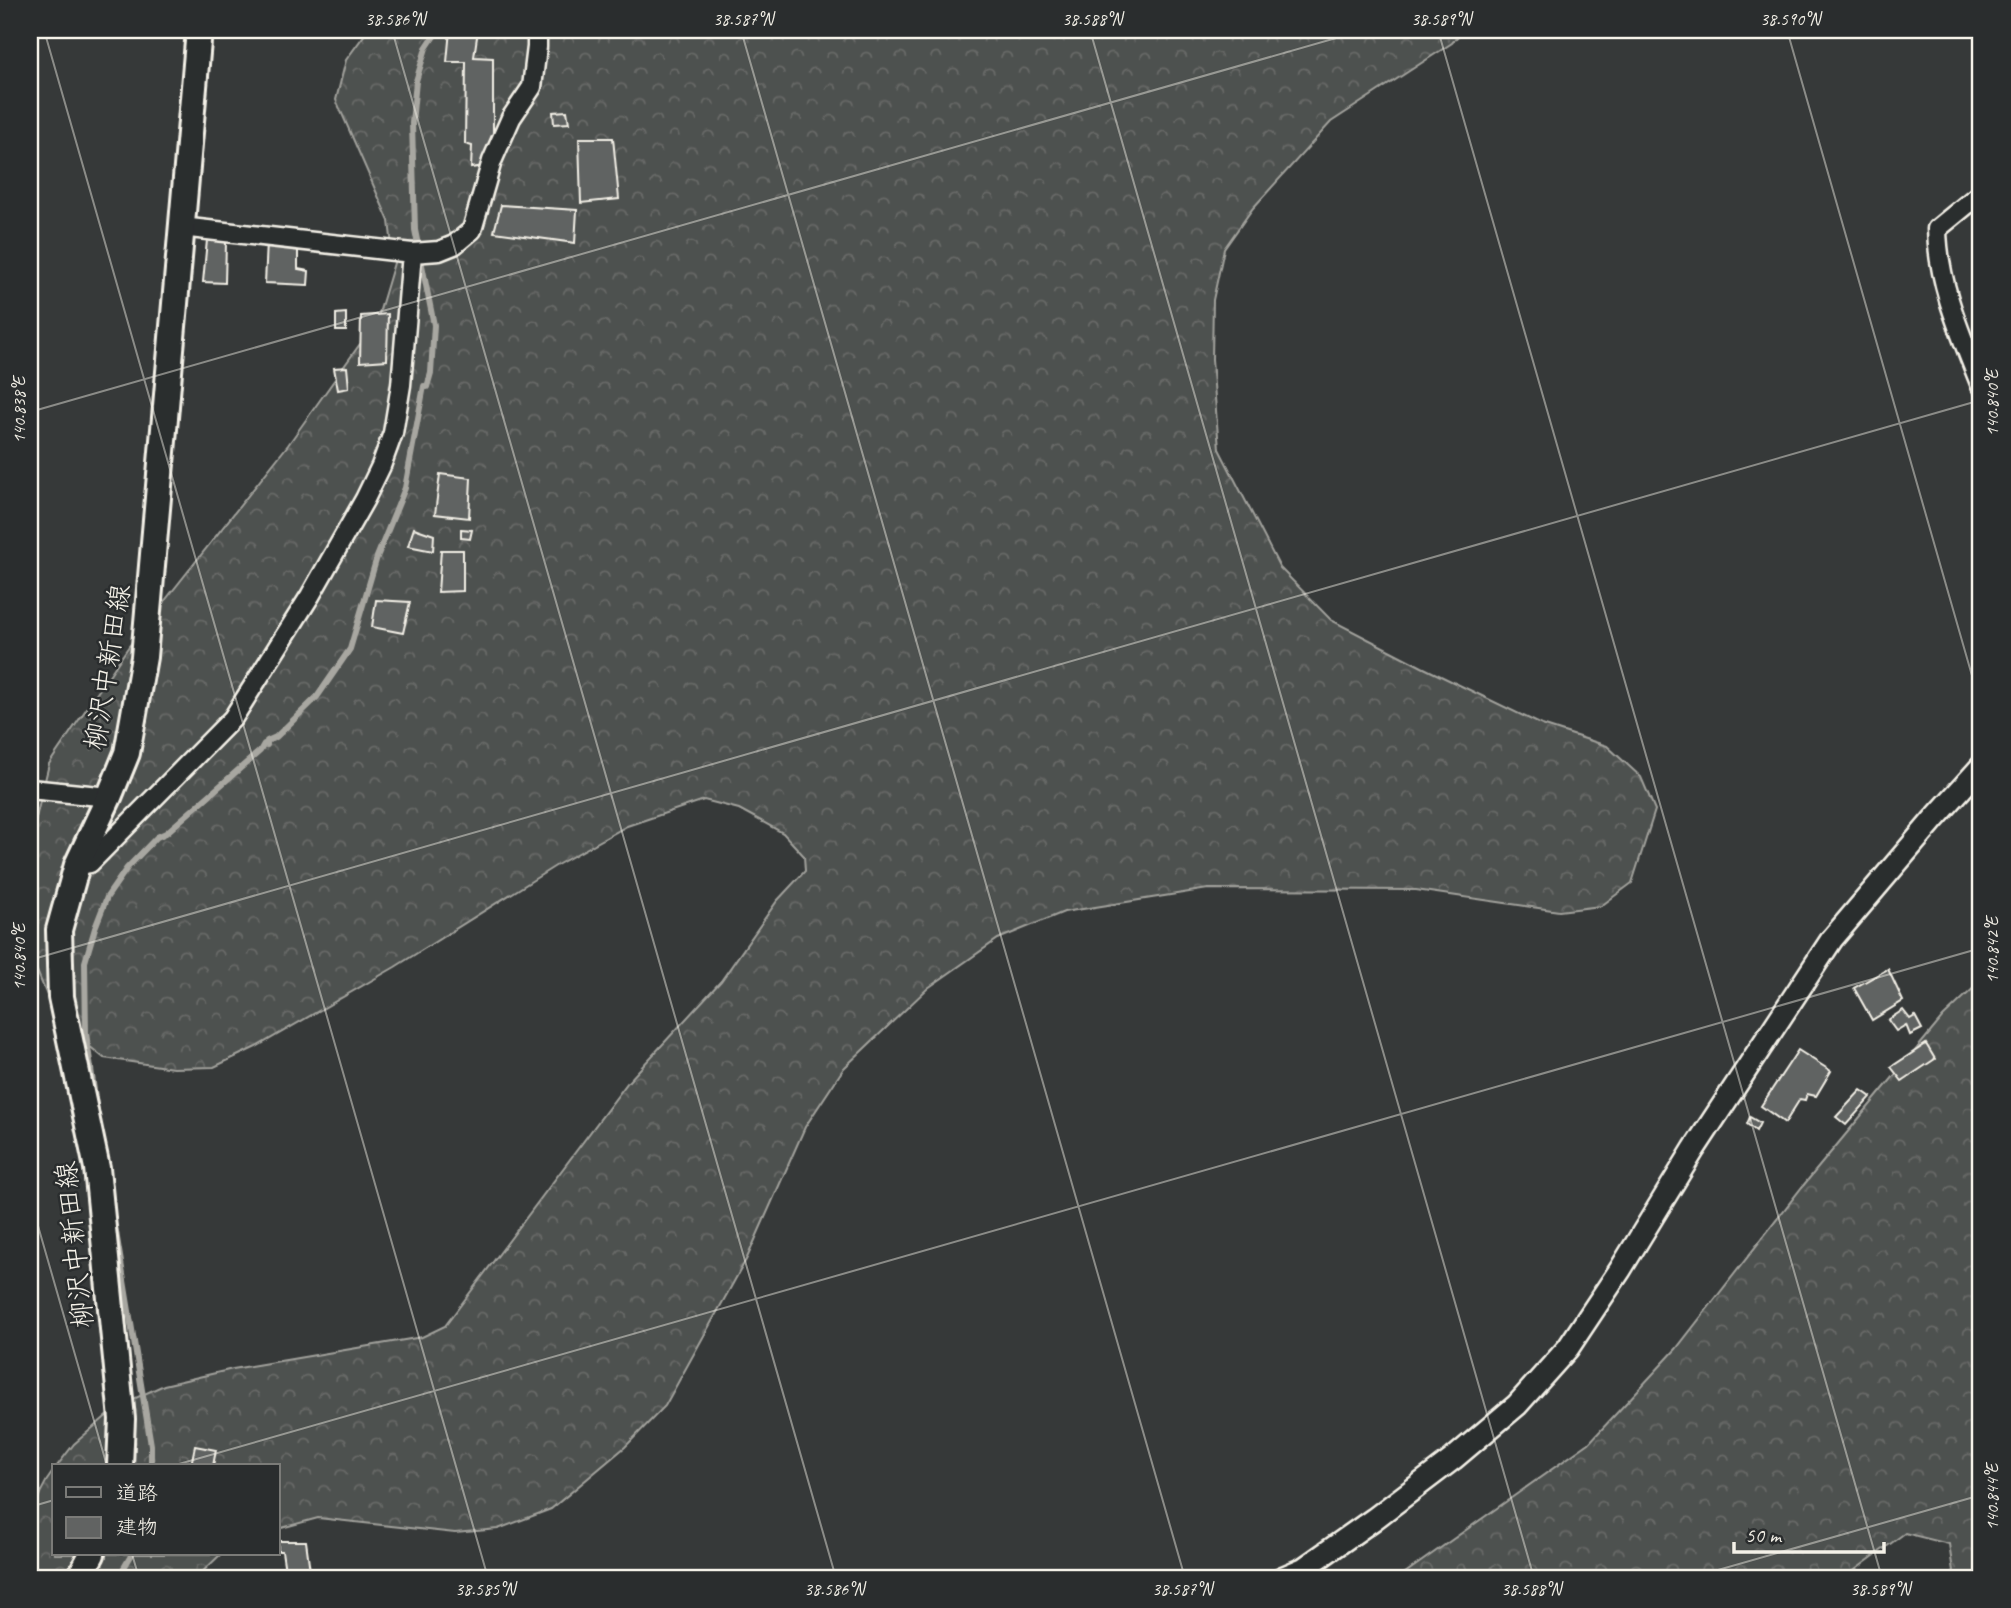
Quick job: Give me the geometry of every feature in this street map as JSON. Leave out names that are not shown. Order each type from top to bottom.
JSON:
[{"type":"main road","name":"柳沢中新田線","points":[[120,1464],[122,1419],[97,1168],[61,997],[59,930],[77,865],[127,752],[144,657],[199,30]]},
{"type":"main road","points":[[79,1578],[91,1556]]},
{"type":"street","points":[[181,227],[412,253],[439,251],[454,245],[472,230],[492,161],[511,118],[532,87],[537,30]]},
{"type":"street","points":[[1981,193],[1937,229],[1937,244],[1948,302],[1981,386]]},
{"type":"street","points":[[77,865],[90,863],[233,718],[310,596],[365,499],[393,433],[401,385],[412,253]]},
{"type":"street","points":[[1282,1578],[1303,1569],[1364,1527],[1453,1459],[1517,1405],[1568,1348],[1832,939],[1981,767]]},
{"type":"street","points":[[30,789],[109,797]]},
{"type":"green space","points":[[368,30],[1463,30],[1452,43],[1331,122],[1253,208],[1224,249],[1213,300],[1212,359],[1219,449],[1280,568],[1331,620],[1542,725],[1607,746],[1641,777],[1655,810],[1632,883],[1601,906],[1559,911],[1416,890],[1208,889],[1064,912],[998,939],[928,988],[844,1068],[805,1127],[747,1258],[665,1406],[625,1447],[551,1509],[498,1529],[455,1533],[318,1518],[280,1528],[280,1464],[59,1464],[74,1444],[118,1406],[164,1385],[233,1369],[422,1337],[445,1326],[628,1082],[721,981],[777,901],[805,871],[804,856],[783,833],[739,809],[704,800],[627,826],[557,865],[395,967],[256,1047],[214,1067],[173,1068],[104,1058],[57,1020],[30,954],[30,843],[49,764],[129,646],[288,445],[377,320],[394,263],[389,221],[336,100],[346,60]]},
{"type":"green space","points":[[1981,981],[1981,1578],[1954,1578],[1949,1544],[1905,1533],[1844,1578],[1398,1578],[1589,1443],[1676,1349],[1802,1187],[1943,1017]]},
{"type":"green space","points":[[52,1473],[52,1556],[219,1556],[196,1578],[30,1578],[32,1521],[39,1495]]},
{"type":"building","points":[[450,30],[478,30],[474,57],[493,58],[493,138],[484,166],[471,168],[472,146],[465,144],[466,62],[447,62]]},
{"type":"building","points":[[567,111],[569,123],[554,124],[553,112]]},
{"type":"building","points":[[579,138],[613,138],[619,199],[581,203]]},
{"type":"building","points":[[501,205],[577,210],[575,243],[494,232]]},
{"type":"building","points":[[207,240],[226,242],[225,283],[203,282]]},
{"type":"building","points":[[267,242],[298,245],[298,269],[309,271],[308,285],[265,283]]},
{"type":"building","points":[[346,313],[346,331],[336,331],[336,314]]},
{"type":"building","points":[[388,314],[387,360],[360,362],[361,316]]},
{"type":"building","points":[[347,367],[349,388],[338,390],[334,368]]},
{"type":"building","points":[[440,474],[471,478],[469,518],[435,514]]},
{"type":"building","points":[[414,528],[434,535],[433,551],[408,546]]},
{"type":"building","points":[[461,529],[472,530],[470,539],[461,538]]},
{"type":"building","points":[[441,550],[463,550],[463,591],[438,592]]},
{"type":"building","points":[[376,600],[410,602],[403,633],[372,627]]},
{"type":"building","points":[[1888,969],[1903,1001],[1872,1020],[1854,988]]},
{"type":"building","points":[[1903,1010],[1910,1019],[1915,1016],[1922,1029],[1910,1035],[1906,1025],[1896,1031],[1888,1020]]},
{"type":"building","points":[[1926,1044],[1935,1059],[1902,1081],[1891,1067]]},
{"type":"building","points":[[1798,1050],[1831,1071],[1816,1096],[1807,1094],[1805,1100],[1800,1099],[1785,1123],[1761,1106]]},
{"type":"building","points":[[1861,1090],[1871,1097],[1846,1125],[1836,1117]]},
{"type":"building","points":[[1750,1117],[1760,1123],[1756,1131],[1747,1124]]},
{"type":"building","points":[[195,1446],[216,1450],[213,1464],[191,1464]]},
{"type":"building","points":[[280,1541],[306,1541],[311,1578],[286,1578]]},
{"type":"waterway","points":[[97,1112],[86,1033],[85,962],[107,897],[127,868],[157,837],[166,833],[260,751],[264,744],[267,745],[267,741],[276,737],[317,697],[350,649],[377,557],[405,488],[424,386],[427,387],[431,373],[434,325],[415,230],[412,123],[416,81],[426,48],[438,30]]},
{"type":"waterway","points":[[115,1226],[151,1445],[151,1464]]},
{"type":"waterway","points":[[118,1578],[131,1556]]}]
